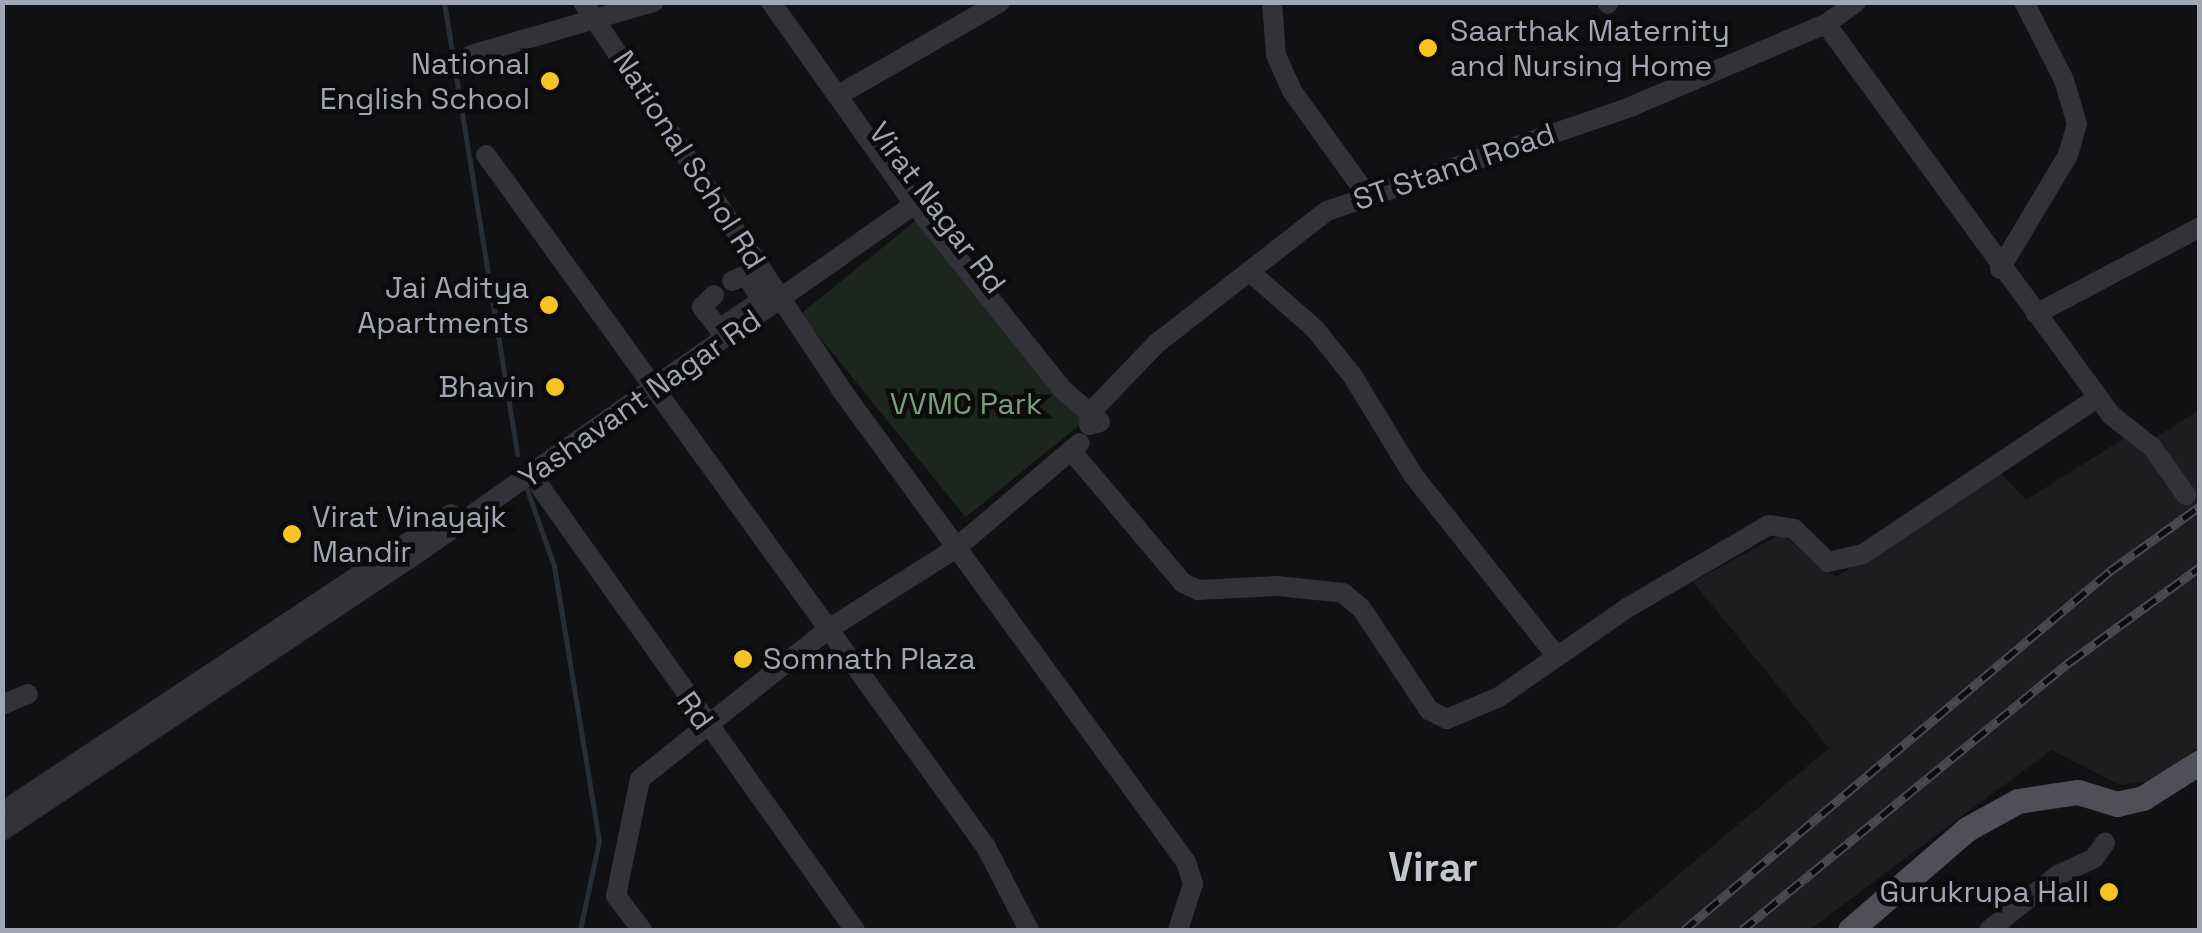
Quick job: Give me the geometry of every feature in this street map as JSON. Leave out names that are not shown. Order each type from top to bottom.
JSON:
[{"type":"main road","points":[[1850,930],[1967,829],[2018,801],[2078,792],[2117,804],[2144,798],[2200,762]]},
{"type":"street","name":"National Schol Rd","points":[[583,2],[598,20],[770,303],[1186,862],[1190,906],[1178,930]]},
{"type":"street","points":[[471,54],[653,2]]},
{"type":"street","points":[[772,2],[920,200]]},
{"type":"street","name":"Virat Nagar Rd","points":[[788,2],[920,200],[1097,416]]},
{"type":"street","points":[[849,89],[1000,2]]},
{"type":"street","points":[[1272,2],[1276,55],[1292,91],[1367,196]]},
{"type":"street","name":"ST Stand Road","points":[[1074,454],[1097,416],[1167,341],[1326,211],[1630,107],[1826,24],[1856,2]]},
{"type":"street","points":[[2000,269],[2068,155],[2078,124],[2064,80],[2024,2]]},
{"type":"street","points":[[1826,24],[2000,269],[2098,397],[2152,447],[2186,495]]},
{"type":"street","points":[[486,155],[986,846],[1029,930]]},
{"type":"street","name":"Yashavant Nagar Rd","points":[[2,831],[422,550],[530,469],[920,200]]},
{"type":"street","points":[[2036,314],[2200,228]]},
{"type":"street","points":[[1249,271],[1315,328],[1352,375],[1413,475],[1556,654]]},
{"type":"street","points":[[714,295],[702,306],[719,329],[770,303],[746,275],[732,281]]},
{"type":"street","points":[[642,930],[616,896],[626,825],[640,780],[704,723],[827,630],[956,548],[1074,454],[1183,583],[1198,590],[1278,586],[1343,593],[1360,608],[1429,710],[1447,719],[1499,697],[1556,654],[1768,525],[1794,529],[1828,562],[1846,562],[2098,397]]},
{"type":"street","points":[[2,812],[495,485],[530,469]]},
{"type":"street","name":"Rd","points":[[541,488],[704,723],[855,930]]},
{"type":"street","points":[[2,705],[28,694]]},
{"type":"street","points":[[1989,930],[2045,884],[2094,858],[2106,843]]},
{"type":"shaded area","points":[[2199,410],[2199,747],[2151,781],[2120,785],[2051,750],[1809,930],[1613,930],[1829,748],[1693,582],[1781,534],[1836,577],[2000,472],[2026,500],[2142,427],[2152,440]]},
{"type":"green space","name":"VVMC Park","points":[[919,218],[1084,422],[966,517],[801,314]]},
{"type":"waterway","points":[[444,2],[517,454]]},
{"type":"waterway","points":[[525,484],[554,566],[599,841],[580,930]]},
{"type":"railway","points":[[1684,930],[2110,571],[2200,506]]},
{"type":"railway","points":[[1742,930],[2071,661],[2200,567]]},
{"type":"place","name":"Saarthak Maternity and Nursing Home","points":[[1428,48]]},
{"type":"place","name":"National English School","points":[[550,81]]},
{"type":"place","name":"Jai Aditya Apartments","points":[[549,305]]},
{"type":"place","name":"Bhavin","points":[[555,387]]},
{"type":"place","name":"Virat Vinayajk Mandir","points":[[292,534]]},
{"type":"place","name":"Somnath Plaza","points":[[743,659]]},
{"type":"place","name":"Gurukrupa Hall","points":[[2109,892]]},
{"type":"district","name":"Virar","points":[[1433,868]]}]
